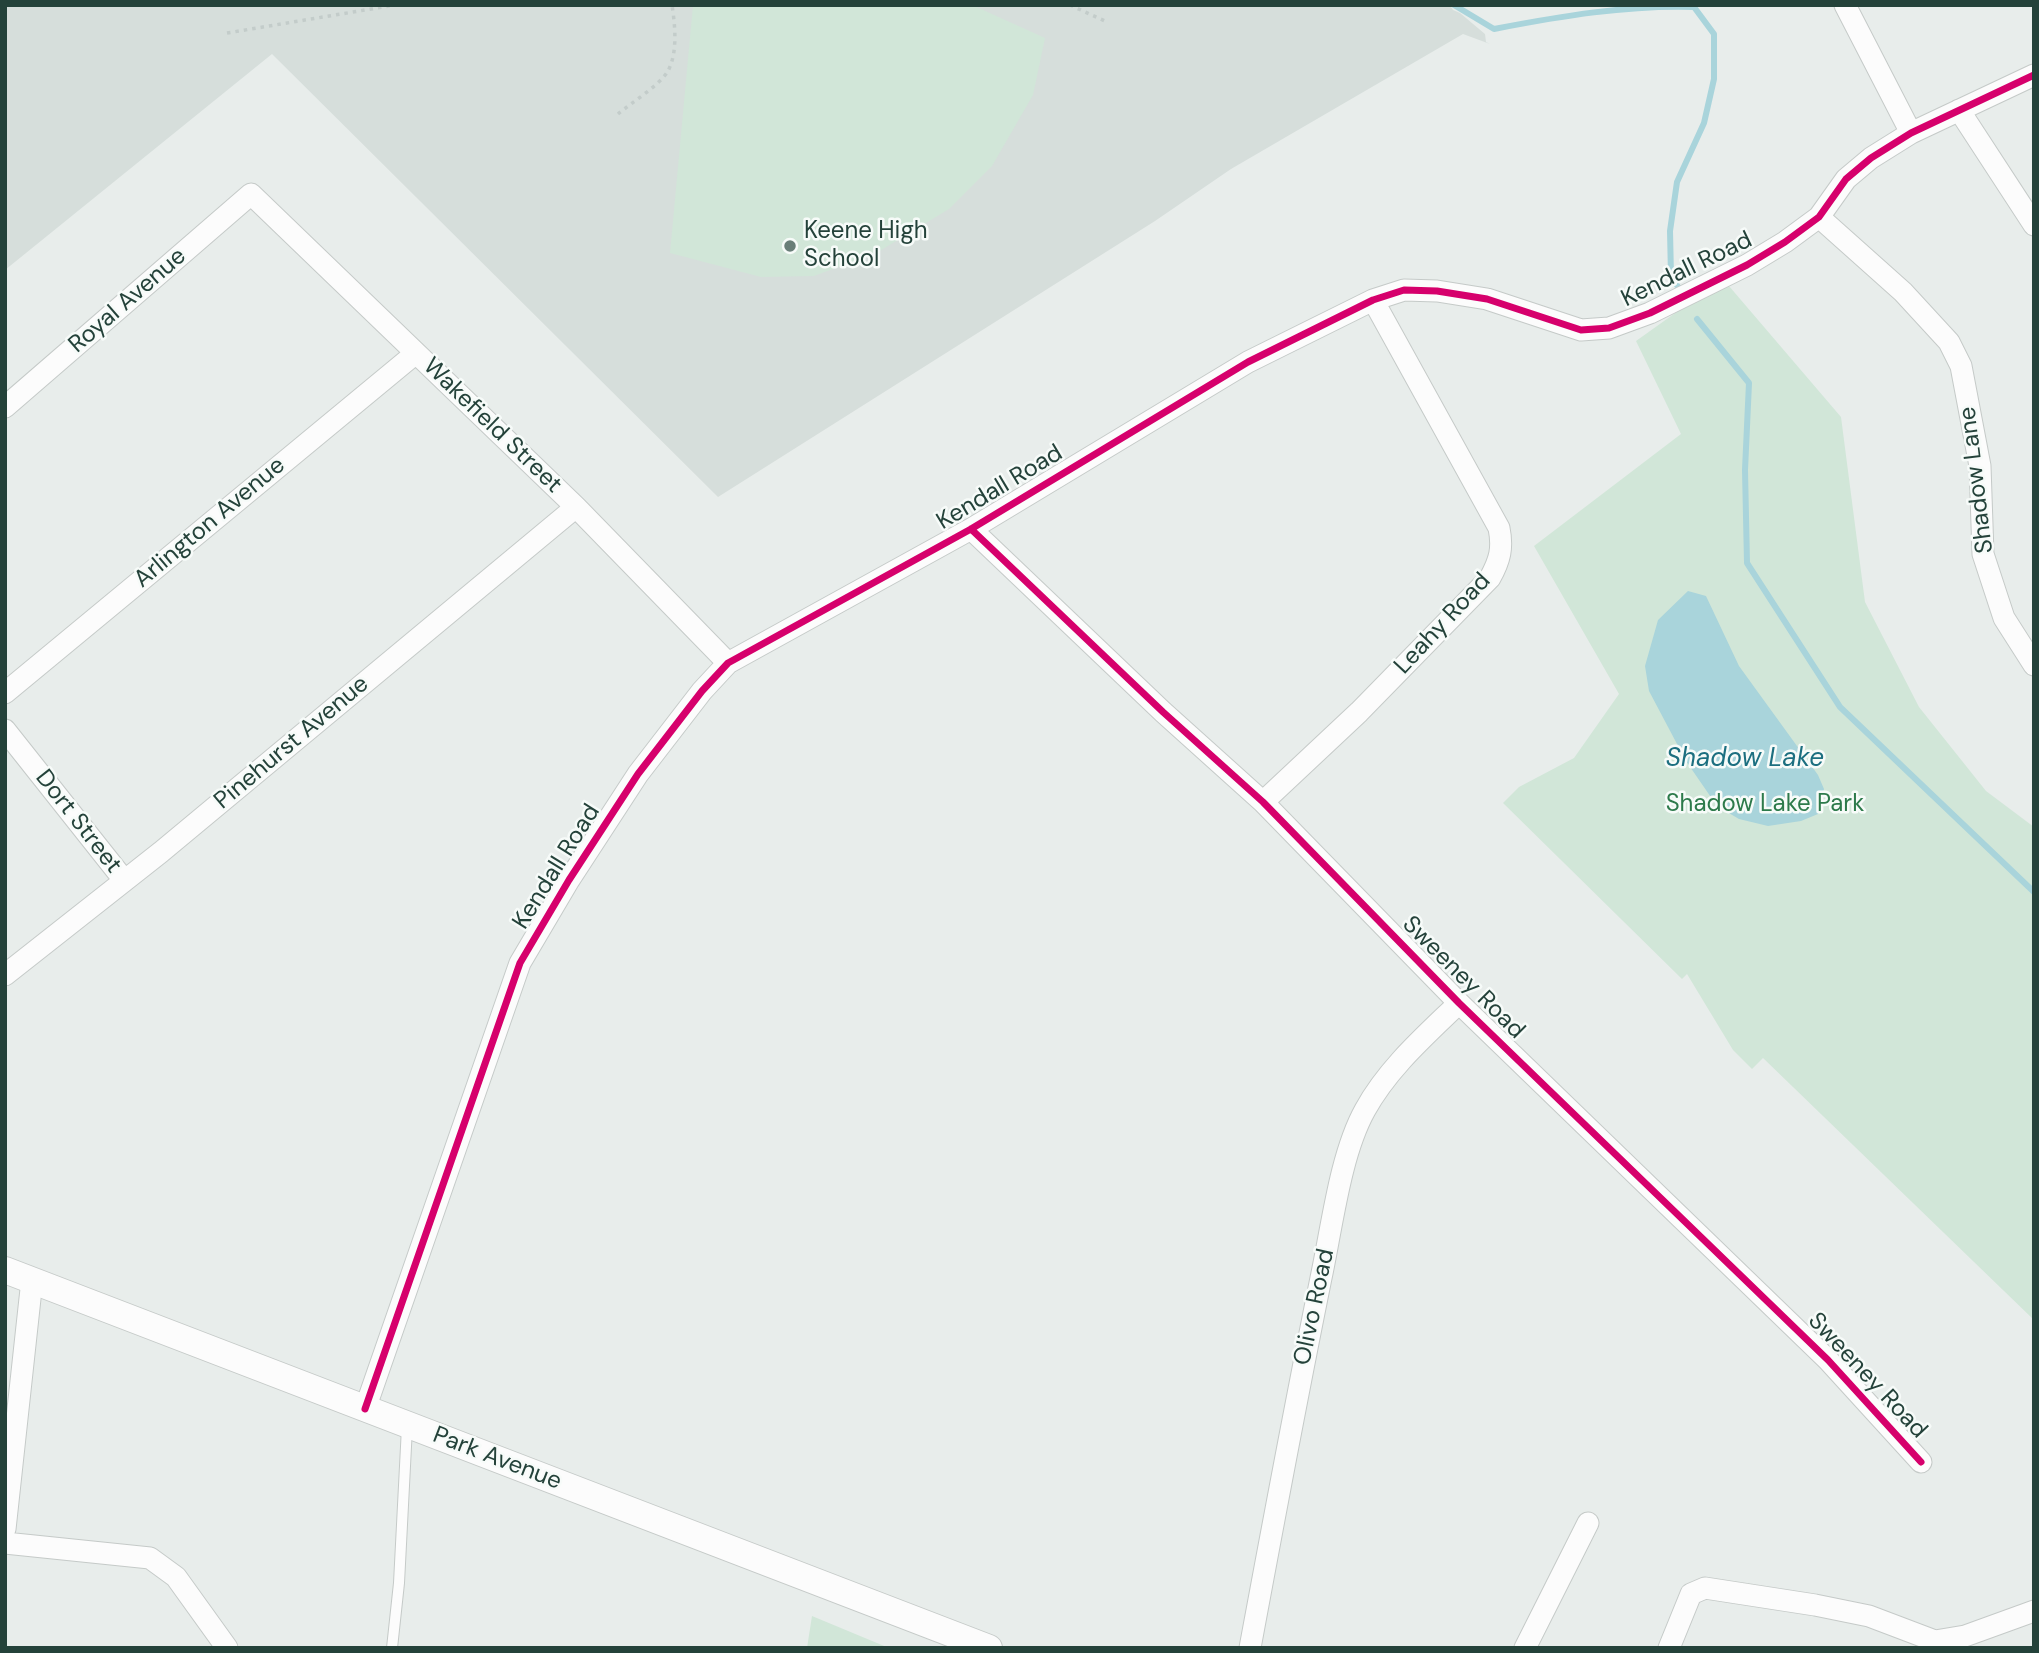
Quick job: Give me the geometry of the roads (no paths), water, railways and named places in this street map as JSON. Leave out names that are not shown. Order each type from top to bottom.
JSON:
[{"type":"street","points":[[1845,5],[1911,133]]},
{"type":"street","name":"Kendall Road","points":[[365,1409],[520,963],[569,880],[638,775],[702,691],[728,663],[971,529],[1248,362],[1373,300],[1404,290],[1437,291],[1487,299],[1581,330],[1609,328],[1650,313],[1747,265],[1785,242],[1819,216],[1846,179],[1871,158],[1911,133],[2034,75]]},
{"type":"street","points":[[1959,110],[2034,225]]},
{"type":"street","name":"Wakefield Street","points":[[251,194],[576,507],[728,663]]},
{"type":"street","name":"Royal Avenue","points":[[5,407],[251,194]]},
{"type":"street","name":"Shadow Lane","points":[[1819,216],[1903,292],[1949,342],[1961,366],[1980,467],[1983,554],[2004,618],[2034,665]]},
{"type":"street","name":"Leahy Road","points":[[1263,802],[1359,712],[1490,578],[1500,561],[1502,545],[1499,528],[1373,300]]},
{"type":"street","name":"Arlington Avenue","points":[[5,693],[416,353]]},
{"type":"street","name":"Pinehurst Avenue","points":[[5,975],[576,507]]},
{"type":"street","name":"Sweeney Road","points":[[971,529],[1163,712],[1263,802],[1459,1003],[1828,1360],[1921,1462]]},
{"type":"street","name":"Dort Street","points":[[5,730],[124,880]]},
{"type":"street","name":"Olivo Road","points":[[1250,1648],[1303,1365],[1341,1179],[1353,1136],[1364,1110],[1385,1080],[1459,1003]]},
{"type":"street","name":"Park Avenue","points":[[5,1270],[989,1648]]},
{"type":"street","points":[[5,1529],[32,1280]]},
{"type":"street","points":[[1525,1648],[1588,1523]]},
{"type":"street","points":[[5,1543],[150,1558],[176,1577],[227,1648]]},
{"type":"street","points":[[1668,1648],[1691,1594],[1704,1588],[1869,1616],[1935,1641],[1965,1636],[2034,1611]]},
{"type":"lane","points":[[392,1648],[399,1583],[407,1424]]},
{"type":"water","name":"Shadow Lake","points":[[1688,591],[1706,596],[1739,666],[1818,775],[1824,789],[1818,814],[1801,821],[1768,826],[1739,819],[1717,806],[1686,761],[1649,691],[1645,666],[1658,620]]},
{"type":"waterway","points":[[1454,5],[1494,29],[1594,12],[1694,7],[1714,34],[1714,79],[1704,123],[1677,182],[1670,231],[1671,276],[1680,290]]},
{"type":"waterway","points":[[1697,319],[1749,383],[1745,470],[1747,563],[1840,707],[2034,892]]},
{"type":"place","name":"Keene High School","points":[[790,246]]},
{"type":"park label","name":"Shadow Lake Park","points":[[1765,805]]}]
